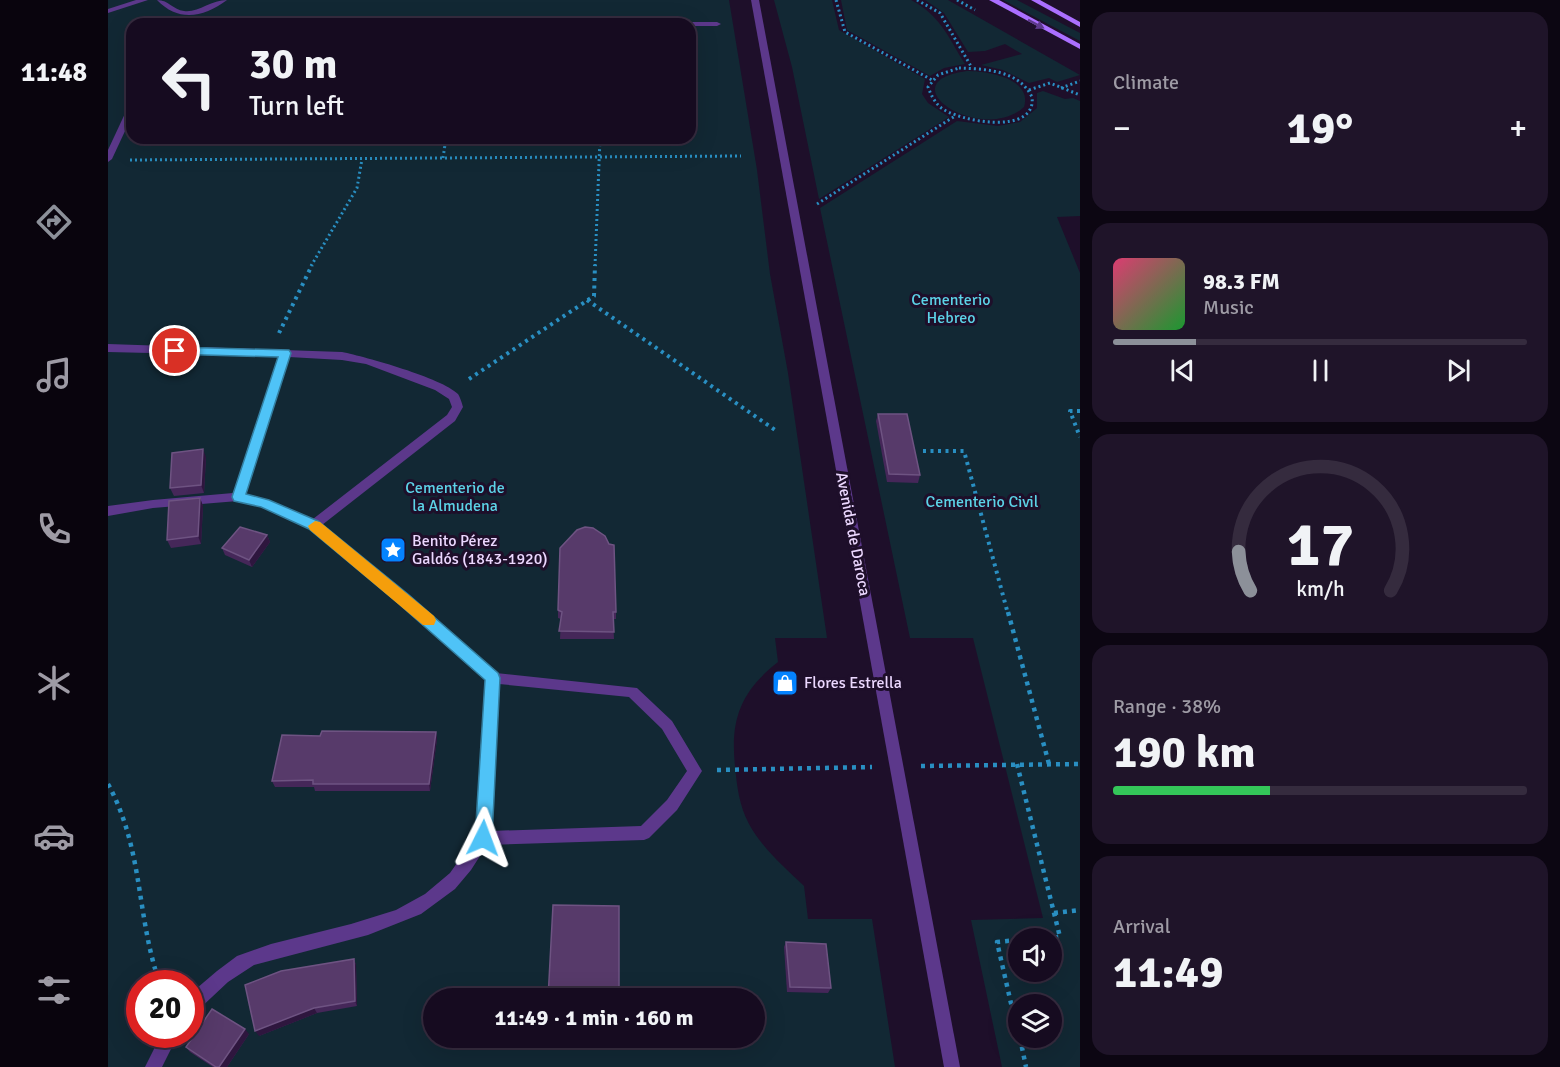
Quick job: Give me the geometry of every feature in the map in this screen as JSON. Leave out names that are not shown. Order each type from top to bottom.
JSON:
[{"type":"main road","points":[[993,0],[1080,47]]},
{"type":"main road","points":[[1035,0],[1080,24]]},
{"type":"street","points":[[108,11],[144,0]]},
{"type":"street","points":[[161,0],[174,13],[180,14],[223,0]]},
{"type":"street","name":"Avenida de Daroca","points":[[755,0],[952,1067]]},
{"type":"street","points":[[178,18],[180,14]]},
{"type":"street","points":[[696,24],[717,24]]},
{"type":"street","points":[[108,159],[126,120]]},
{"type":"street","points":[[108,348],[342,356],[368,361],[439,387],[454,397],[458,407],[451,418],[314,525]]},
{"type":"street","points":[[238,497],[285,353]]},
{"type":"street","points":[[108,511],[153,504],[238,497],[264,503],[314,525],[412,606],[493,678],[632,692],[667,725],[695,771],[672,806],[644,832],[483,838]]},
{"type":"street","points":[[204,993],[243,962],[292,946],[364,930],[419,906],[444,889],[466,864],[483,838],[493,678]]},
{"type":"street","points":[[153,1067],[163,1048]]},
{"type":"path","points":[[836,0],[845,32],[932,80]]},
{"type":"path","points":[[917,0],[940,13],[972,68]]},
{"type":"path","points":[[972,68],[1006,75],[1029,90],[1033,99],[1032,106],[1026,114],[1016,119],[987,123],[955,116],[934,102],[929,95],[928,87],[932,80],[948,70],[972,68]]},
{"type":"path","points":[[1061,88],[1080,81]]},
{"type":"path","points":[[1029,90],[1050,83],[1080,95]]},
{"type":"path","points":[[814,206],[955,116]]},
{"type":"path","points":[[443,158],[445,144]]},
{"type":"path","points":[[447,393],[594,296],[600,144]]},
{"type":"path","points":[[119,160],[741,156]]},
{"type":"path","points":[[270,353],[319,250],[357,188],[362,159]]},
{"type":"path","points":[[587,300],[778,432]]},
{"type":"path","points":[[1080,411],[1070,411],[1080,437]]},
{"type":"path","points":[[923,451],[964,451],[1049,764]]},
{"type":"path","points":[[1017,764],[1058,928]]},
{"type":"path","points":[[108,784],[118,800],[138,870],[155,970]]},
{"type":"path","points":[[1054,914],[1080,910]]},
{"type":"path","points":[[1008,941],[997,942],[1009,994]]},
{"type":"path","points":[[1022,1048],[1026,1067]]},
{"type":"green space","name":"Cementerio de la Almudena","points":[[108,0],[729,0],[757,170],[770,274],[788,373],[827,638],[775,638],[778,662],[765,673],[747,695],[737,720],[734,749],[738,789],[743,810],[754,833],[774,857],[804,886],[808,919],[872,919],[895,1067],[108,1067]]},
{"type":"green space","points":[[774,0],[832,0],[839,30],[925,79],[922,94],[928,103],[949,117],[819,199],[792,67]]},
{"type":"green space","points":[[841,0],[911,0],[937,20],[965,64],[944,68],[930,76],[847,30]]},
{"type":"green space","points":[[925,0],[948,0],[1080,75],[1057,82],[1049,78],[1029,83],[1003,70],[981,65],[1022,54],[1005,44],[985,51],[968,52],[944,13]]},
{"type":"green space","points":[[1003,0],[1017,0],[1080,33],[1080,41]]},
{"type":"green space","points":[[967,71],[996,75],[1015,83],[1022,89],[1025,97],[1024,107],[1006,117],[985,119],[965,116],[949,108],[938,98],[935,87],[944,77]]},
{"type":"green space","points":[[1043,91],[1065,99],[1073,98],[1080,101],[1080,216],[1057,217],[1080,273],[1080,1067],[1002,1067],[971,920],[1043,918],[973,638],[910,638],[820,208],[957,121],[998,126],[1020,122],[1037,108],[1037,93]]},
{"type":"building","points":[[878,414],[907,414],[920,475],[889,474]]},
{"type":"building","points":[[203,449],[201,485],[170,488],[172,453]]},
{"type":"building","points":[[200,498],[198,536],[167,540],[169,501]]},
{"type":"building","points":[[240,527],[267,535],[249,560],[222,548]]},
{"type":"building","points":[[585,527],[593,528],[605,536],[609,544],[614,545],[616,612],[613,612],[614,632],[559,631],[562,612],[558,610],[560,548],[577,530]]},
{"type":"building","points":[[322,731],[436,732],[429,784],[313,784],[313,780],[272,781],[282,735],[320,736]]},
{"type":"building","points":[[553,905],[619,906],[619,988],[549,988]]},
{"type":"building","points":[[786,942],[826,944],[831,988],[790,987]]},
{"type":"building","points":[[354,959],[355,1001],[314,1008],[255,1031],[245,985],[281,971]]},
{"type":"building","points":[[212,1009],[245,1029],[219,1067],[188,1048],[204,1048],[204,1021]]},
{"type":"slow traffic","points":[[315,526],[429,620]]},
{"type":"place","name":"Benito Pérez Galdós (1843-1920)","points":[[393,550]]},
{"type":"place","name":"Flores Estrella","points":[[785,683]]},
{"type":"route","points":[[175,351],[285,353],[238,497],[264,503],[314,525],[404,599],[493,678],[483,838]]},
{"type":"park label","name":"Cementerio Hebreo","points":[[951,309]]},
{"type":"park label","name":"Cementerio Civil","points":[[982,502]]}]
